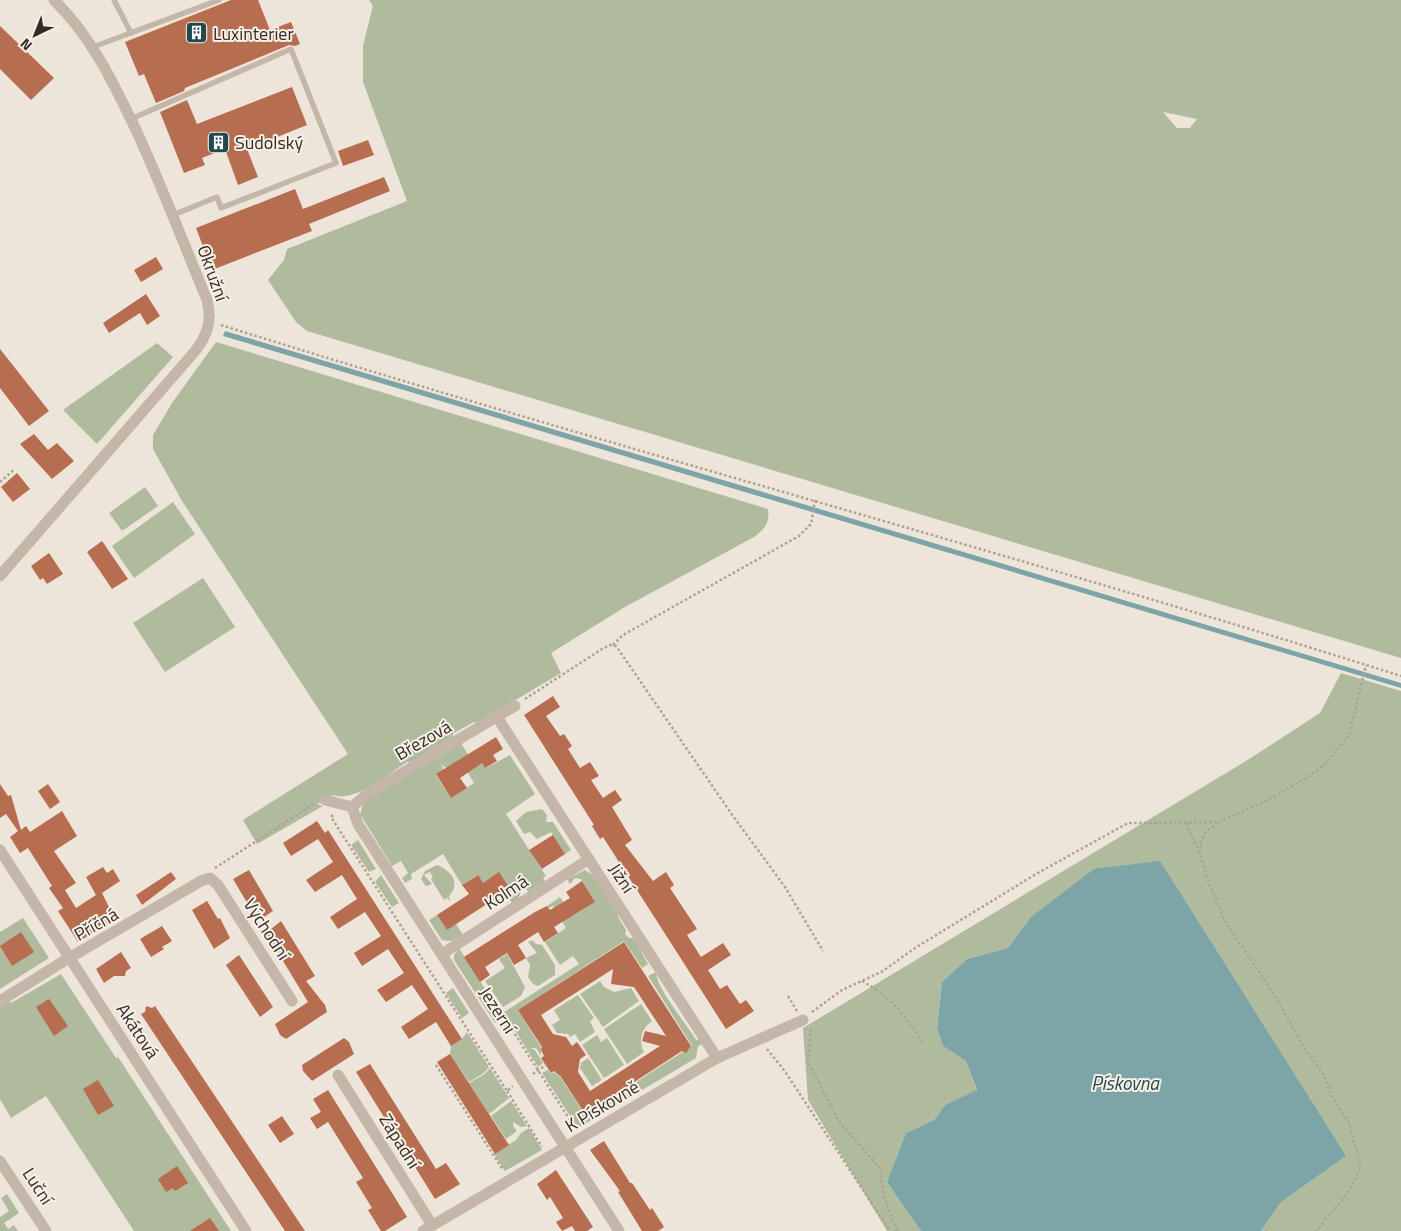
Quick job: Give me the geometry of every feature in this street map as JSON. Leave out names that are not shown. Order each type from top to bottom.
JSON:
[{"type":"street","name":"Okružní","points":[[0,576],[190,356],[206,335],[210,318],[207,300],[130,119],[93,47],[54,0]]},
{"type":"street","name":"Březová","points":[[352,807],[366,794],[514,706]]},
{"type":"street","name":"Jižní","points":[[497,717],[717,1058]]},
{"type":"street","points":[[325,800],[352,807]]},
{"type":"street","name":"Jezerní","points":[[352,807],[358,824],[619,1231]]},
{"type":"street","name":"Akátová","points":[[0,850],[246,1231]]},
{"type":"street","name":"Kolmá","points":[[442,954],[589,859]]},
{"type":"street","name":"Příčná","points":[[0,1002],[201,881],[210,878]]},
{"type":"street","name":"Východní","points":[[210,878],[218,885],[292,1001]]},
{"type":"street","name":"K Pískovně","points":[[427,1228],[717,1058],[809,1022]]},
{"type":"street","name":"Západní","points":[[338,1075],[427,1228]]},
{"type":"street","name":"Luční","points":[[0,1161],[46,1231]]},
{"type":"lane","points":[[114,0],[132,33]]},
{"type":"lane","points":[[93,47],[219,0]]},
{"type":"lane","points":[[130,119],[291,49],[336,163],[221,208],[217,197],[172,215]]},
{"type":"path","points":[[222,325],[1401,676]]},
{"type":"path","points":[[0,482],[15,469]]},
{"type":"path","points":[[514,706],[602,649],[613,645],[623,635],[799,536],[808,529],[815,500]]},
{"type":"path","points":[[613,645],[626,660],[733,816],[785,887],[823,951]]},
{"type":"path","points":[[1200,853],[1201,841],[1206,832],[1219,822],[1272,798],[1324,765],[1349,735],[1366,665]]},
{"type":"path","points":[[210,878],[215,868],[321,799],[325,800]]},
{"type":"path","points":[[338,812],[330,817],[544,1150]]},
{"type":"path","points":[[1186,822],[1200,853],[1208,881],[1226,923],[1278,999],[1304,1048],[1322,1072],[1333,1098],[1349,1123],[1361,1168],[1346,1195],[1316,1231]]},
{"type":"path","points":[[897,1231],[884,1196],[880,1168],[839,1122],[808,1062],[809,1022],[814,1010],[842,990],[883,971],[915,948],[1036,874],[1128,823],[1219,822]]},
{"type":"path","points":[[862,981],[891,1000],[910,1022],[922,1042]]},
{"type":"path","points":[[788,996],[809,1022]]},
{"type":"path","points":[[809,1022],[814,1010]]},
{"type":"path","points":[[504,1016],[577,1131],[582,1128]]},
{"type":"path","points":[[760,1040],[784,1070],[890,1231]]},
{"type":"path","points":[[436,1065],[505,1173]]},
{"type":"path","points":[[528,1077],[546,1065]]},
{"type":"path","points":[[506,1091],[517,1084]]},
{"type":"green space","points":[[369,0],[1401,0],[1401,658],[307,331],[296,322],[268,280],[284,260],[287,249],[407,201],[363,82],[363,46],[373,6]],"holes":[[[1163,112],[1197,119],[1190,128],[1177,128]]]},
{"type":"green space","points":[[216,342],[768,509],[767,521],[764,528],[754,537],[625,607],[551,653],[561,673],[477,723],[474,722],[454,733],[452,737],[411,762],[407,762],[371,786],[351,795],[333,795],[317,804],[323,806],[257,844],[243,820],[348,754],[182,501],[153,449],[153,435],[172,403]]},
{"type":"green space","points":[[157,343],[173,357],[97,444],[63,410]]},
{"type":"green space","points":[[145,487],[158,506],[122,531],[109,513]]},
{"type":"green space","points":[[173,502],[195,534],[134,578],[112,546]]},
{"type":"green space","points":[[203,578],[235,627],[165,672],[133,623]]},
{"type":"green space","points":[[1341,673],[1401,691],[1401,1231],[1261,1231],[1280,1203],[1346,1156],[1031,917],[1008,948],[967,959],[942,982],[937,1029],[943,1046],[966,1061],[977,1091],[945,1105],[934,1120],[906,1133],[887,1182],[921,1231],[887,1231],[808,1100],[803,1028],[1246,761],[1320,713]]},
{"type":"green space","points":[[461,743],[475,766],[481,762],[486,768],[510,755],[535,794],[506,814],[546,876],[543,878],[545,882],[529,892],[523,887],[518,899],[512,903],[505,892],[499,873],[483,883],[477,875],[462,885],[443,854],[411,874],[412,879],[405,883],[402,878],[408,873],[401,861],[392,866],[360,814],[364,801]],"holes":[[[460,760],[474,783],[451,798],[436,775],[444,770],[441,764],[446,768]]]},
{"type":"green space","points":[[542,809],[547,815],[546,822],[553,822],[571,850],[565,854],[551,832],[537,839],[530,832],[524,834],[516,821],[526,812]]},
{"type":"green space","points":[[358,840],[376,869],[369,872],[351,845]]},
{"type":"green space","points":[[437,865],[446,870],[453,878],[454,886],[449,896],[450,901],[447,898],[444,900],[431,879],[433,878],[430,872],[424,875],[432,884],[426,886],[421,879],[425,871]]},
{"type":"green space","points":[[585,870],[594,876],[618,914],[626,930],[625,934],[629,938],[634,938],[648,964],[642,968],[624,941],[518,1010],[541,1047],[541,1056],[536,1048],[530,1048],[535,1050],[543,1063],[538,1067],[506,1016],[495,1023],[454,960],[454,955],[459,948],[501,1014],[579,964],[573,956],[560,965],[545,942],[566,928],[553,906],[549,908],[547,906],[560,897],[572,916],[595,902],[581,879],[575,878],[570,884],[567,879]]},
{"type":"green space","points":[[381,875],[399,903],[392,907],[375,882]]},
{"type":"green space","points":[[437,915],[447,930],[456,924],[463,935],[451,941],[442,940],[429,920]]},
{"type":"green space","points":[[23,918],[49,958],[0,989],[0,932]]},
{"type":"green space","points":[[532,940],[536,944],[542,945],[555,965],[555,975],[538,986],[533,984],[528,977],[530,965],[526,958],[537,953],[528,942]]},
{"type":"green space","points":[[507,954],[525,987],[521,996],[503,1007],[485,981],[505,968],[499,959]]},
{"type":"green space","points":[[656,973],[662,988],[673,1006],[696,1040],[699,1039],[702,1044],[698,1046],[696,1058],[578,1128],[542,1073],[548,1070],[551,1074],[554,1072],[561,1078],[585,1115],[692,1046],[648,976]]},
{"type":"green space","points":[[61,974],[116,1058],[118,1057],[231,1231],[134,1231],[46,1096],[11,1118],[0,1099],[0,1007],[10,1001],[11,1003]]},
{"type":"green space","points":[[600,981],[604,987],[614,992],[631,988],[639,1001],[603,1027],[580,994]]},
{"type":"green space","points":[[453,988],[469,1013],[462,1018],[446,993]]},
{"type":"green space","points":[[578,995],[594,1018],[590,1021],[595,1032],[580,1042],[575,1034],[570,1037],[568,1034],[557,1033],[552,1025],[560,1020],[554,1010]]},
{"type":"green space","points":[[641,1004],[652,1021],[643,1031],[641,1044],[644,1052],[627,1064],[604,1029]]},
{"type":"green space","points":[[467,1032],[489,1067],[484,1073],[469,1082],[450,1054],[451,1046],[462,1039]]},
{"type":"green space","points":[[597,1035],[601,1042],[607,1038],[624,1065],[604,1078],[582,1045]]},
{"type":"green space","points":[[588,1058],[602,1080],[592,1086],[580,1068],[581,1063]]},
{"type":"green space","points":[[490,1068],[509,1098],[489,1114],[469,1083],[485,1074]]},
{"type":"green space","points":[[511,1101],[527,1126],[521,1127],[513,1122],[513,1126],[517,1131],[506,1139],[491,1116]]},
{"type":"green space","points":[[529,1128],[542,1150],[505,1171],[494,1154],[516,1140],[521,1133]]},
{"type":"green space","points":[[7,1194],[19,1213],[4,1223],[8,1229],[14,1225],[18,1231],[0,1231],[0,1217],[9,1211],[1,1198]]},
{"type":"water","points":[[225,331],[1401,683],[1401,688],[223,336]]},
{"type":"water","name":"Pískovna","points":[[1160,861],[1346,1156],[1280,1203],[1261,1231],[921,1231],[887,1182],[906,1133],[934,1120],[945,1105],[977,1090],[966,1061],[943,1046],[937,1029],[942,982],[967,959],[1008,948],[1031,917],[1094,869]]},
{"type":"building","points":[[231,0],[258,0],[270,30],[291,22],[300,44],[295,46],[289,45],[185,88],[184,91],[156,103],[144,74],[139,76],[125,42]]},
{"type":"building","points":[[0,26],[54,78],[31,100],[0,69]]},
{"type":"building","name":"Sudolský","points":[[292,87],[307,125],[247,149],[258,177],[238,185],[225,149],[202,158],[205,165],[184,173],[160,112],[187,100],[197,124]]},
{"type":"building","points":[[368,140],[374,155],[343,166],[338,151]]},
{"type":"building","points":[[384,177],[390,191],[309,224],[312,231],[212,270],[196,228],[295,189],[303,209]]},
{"type":"building","points":[[156,257],[163,269],[141,282],[134,270]]},
{"type":"building","points":[[146,294],[160,316],[147,325],[140,313],[109,333],[103,323]]},
{"type":"building","points":[[0,349],[49,411],[29,426],[0,388]]},
{"type":"building","points":[[34,434],[48,450],[57,443],[74,461],[52,479],[20,444]]},
{"type":"building","points":[[17,473],[30,489],[13,502],[1,487]]},
{"type":"building","points":[[102,541],[128,579],[112,589],[87,552]]},
{"type":"building","points":[[49,553],[63,574],[47,584],[43,578],[40,580],[31,566]]},
{"type":"building","points":[[553,696],[560,707],[546,716],[560,736],[564,734],[572,746],[568,749],[580,768],[590,762],[599,776],[591,780],[603,798],[615,790],[622,800],[612,807],[632,840],[625,845],[653,881],[666,872],[674,885],[670,888],[697,929],[687,935],[701,957],[723,943],[731,955],[708,970],[720,989],[727,985],[740,1004],[746,1000],[754,1011],[726,1029],[603,837],[600,839],[592,826],[594,825],[524,715]]},
{"type":"building","points":[[496,737],[503,749],[493,755],[497,761],[485,768],[482,763],[460,778],[467,788],[451,798],[436,774]]},
{"type":"building","points":[[0,784],[8,796],[11,795],[21,830],[26,826],[30,832],[62,811],[77,836],[54,851],[76,883],[65,890],[76,908],[96,895],[86,877],[103,867],[107,873],[113,869],[120,881],[102,893],[115,919],[78,942],[58,911],[63,908],[49,888],[52,886],[28,848],[20,853],[10,837],[18,831],[6,814],[0,818]]},
{"type":"building","points":[[48,784],[60,802],[50,809],[38,791]]},
{"type":"building","points":[[317,821],[325,833],[328,830],[462,1039],[451,1046],[436,1022],[409,1039],[401,1027],[428,1009],[412,985],[386,1002],[377,990],[404,973],[388,949],[362,966],[354,953],[381,936],[365,912],[338,929],[330,917],[357,899],[342,875],[315,892],[306,880],[333,862],[318,839],[291,856],[283,843]]},
{"type":"building","points":[[553,835],[565,854],[542,869],[529,850]]},
{"type":"building","points":[[249,870],[273,911],[258,921],[233,879]]},
{"type":"building","points":[[171,872],[176,879],[142,905],[136,895]]},
{"type":"building","points":[[499,872],[510,889],[447,930],[437,915],[469,894],[462,885],[478,875],[483,883]]},
{"type":"building","points":[[582,881],[595,902],[554,927],[558,933],[544,942],[538,932],[518,945],[526,958],[514,965],[507,953],[485,967],[490,975],[480,982],[464,957],[535,912],[547,906],[550,910],[570,898],[566,892]]},
{"type":"building","points":[[207,901],[218,919],[220,918],[230,938],[214,949],[192,910]]},
{"type":"building","points":[[281,921],[315,976],[306,981],[325,1005],[327,1012],[286,1039],[280,1035],[275,1024],[308,1002],[266,933]]},
{"type":"building","points":[[162,926],[172,941],[162,947],[164,949],[151,957],[140,939]]},
{"type":"building","points":[[21,932],[34,952],[12,966],[0,946]]},
{"type":"building","points":[[624,942],[691,1046],[686,1053],[682,1051],[585,1114],[561,1077],[554,1071],[551,1073],[541,1058],[544,1056],[541,1050],[542,1047],[518,1010]],"holes":[[[613,969],[611,984],[634,987],[666,1036],[645,1031],[642,1041],[660,1046],[590,1091],[578,1072],[580,1059],[586,1055],[577,1042],[572,1046],[566,1037],[553,1034],[541,1015]]]},
{"type":"building","points":[[121,952],[131,968],[126,971],[125,976],[114,976],[104,983],[96,969]]},
{"type":"building","points":[[239,955],[273,1007],[260,1017],[226,965]]},
{"type":"building","points":[[49,999],[68,1026],[54,1036],[36,1007]]},
{"type":"building","points":[[146,1006],[152,1008],[155,1006],[305,1231],[285,1231],[141,1014],[145,1012]]},
{"type":"building","points":[[344,1038],[349,1042],[354,1054],[312,1081],[303,1071],[302,1065]]},
{"type":"building","points":[[450,1054],[509,1145],[495,1154],[437,1062]]},
{"type":"building","points":[[370,1064],[436,1169],[446,1163],[460,1184],[435,1199],[356,1072]]},
{"type":"building","points":[[98,1080],[114,1106],[98,1115],[83,1089]]},
{"type":"building","points":[[328,1090],[407,1217],[385,1231],[381,1231],[368,1210],[372,1208],[356,1182],[363,1178],[328,1122],[317,1129],[310,1118],[321,1112],[313,1099]]},
{"type":"building","points":[[282,1116],[294,1134],[280,1143],[268,1125]]},
{"type":"building","points":[[604,1141],[630,1183],[632,1183],[650,1210],[652,1208],[664,1227],[658,1231],[642,1231],[618,1192],[620,1191],[590,1150]]},
{"type":"building","points":[[177,1166],[188,1183],[175,1191],[173,1188],[166,1192],[158,1179]]},
{"type":"building","points":[[556,1170],[593,1227],[587,1231],[575,1231],[572,1226],[562,1231],[556,1222],[563,1218],[550,1197],[547,1200],[537,1184]]},
{"type":"building","points":[[210,1218],[219,1231],[190,1231]]},
{"type":"place","name":"Luxinterier","points":[[197,33]]},
{"type":"place","name":"Sudolský","points":[[219,142]]}]
